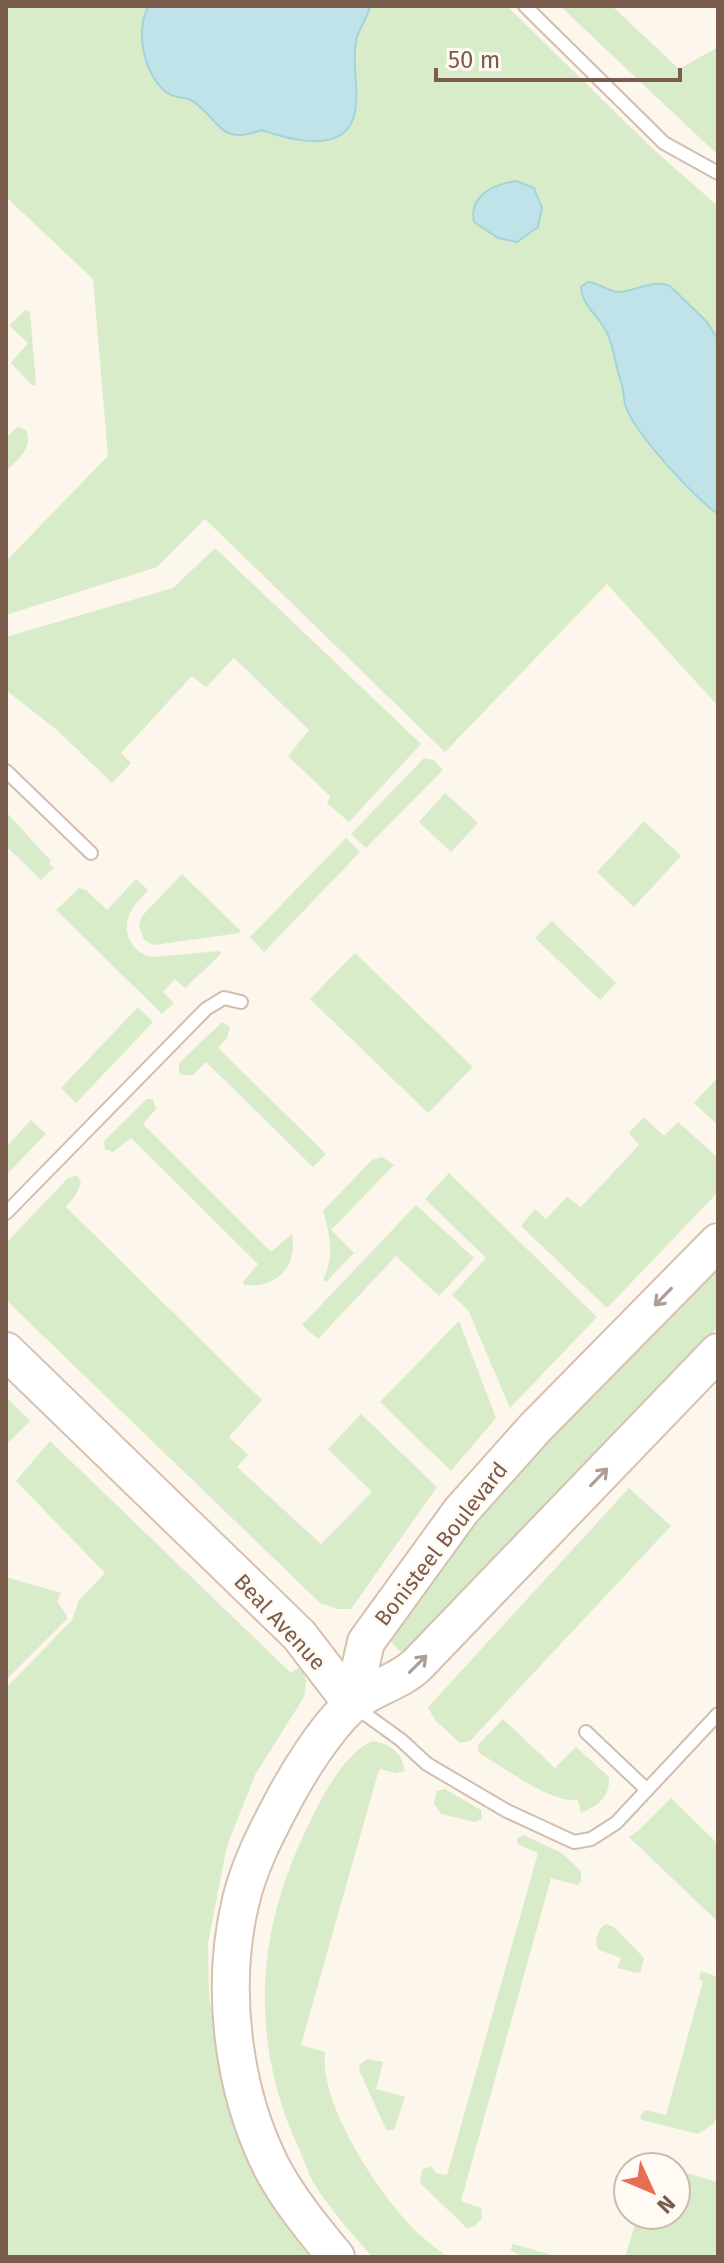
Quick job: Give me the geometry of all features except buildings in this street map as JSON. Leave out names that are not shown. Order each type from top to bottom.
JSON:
[{"type":"street","name":"Bonisteel Boulevard","points":[[352,1704],[366,1642],[461,1511],[535,1428],[718,1242]]},
{"type":"street","name":"Beal Avenue","points":[[6,1351],[299,1635],[352,1704]]},
{"type":"street","points":[[336,2257],[310,2225],[272,2168],[247,2101],[238,2059],[230,1981],[241,1900],[262,1840],[296,1777],[352,1704],[408,1674],[718,1352]]},
{"type":"lane","points":[[525,6],[664,143],[718,173]]},
{"type":"lane","points":[[6,771],[91,853]]},
{"type":"lane","points":[[6,1213],[206,1009],[224,998],[241,1002]]},
{"type":"lane","points":[[352,1704],[401,1740],[427,1764],[507,1811],[574,1842],[605,1833],[718,1714]]},
{"type":"lane","points":[[586,1732],[647,1790]]},
{"type":"green space","points":[[6,6],[507,6],[654,150],[718,206],[718,706],[607,584],[445,752],[205,519],[157,567],[6,615],[6,561],[108,456],[93,279],[6,197]]},
{"type":"green space","points":[[560,6],[612,6],[679,69],[718,47],[718,155]]},
{"type":"green space","points":[[26,310],[30,312],[36,384],[33,386],[11,363],[28,343],[9,325]]},
{"type":"green space","points":[[18,427],[26,430],[28,442],[24,453],[6,471],[6,437]]},
{"type":"green space","points":[[215,548],[421,744],[349,822],[327,803],[330,796],[288,756],[309,730],[234,658],[206,687],[192,676],[121,753],[131,763],[112,783],[58,731],[6,690],[6,637],[173,588]]},
{"type":"green space","points":[[424,758],[434,760],[443,770],[366,848],[351,834]]},
{"type":"green space","points":[[445,793],[478,823],[451,852],[419,822]]},
{"type":"green space","points":[[6,812],[51,861],[49,864],[54,868],[41,880],[6,846]]},
{"type":"green space","points":[[644,821],[681,856],[634,907],[597,872]]},
{"type":"green space","points":[[346,838],[360,852],[264,952],[250,937]]},
{"type":"green space","points":[[182,874],[240,933],[154,945],[144,940],[139,925],[142,916]]},
{"type":"green space","points":[[136,879],[148,890],[128,919],[130,940],[138,951],[153,957],[219,951],[221,954],[185,988],[175,979],[163,992],[174,1003],[162,1014],[56,910],[79,888],[86,890],[107,910]]},
{"type":"green space","points":[[552,921],[616,983],[600,1000],[535,938]]},
{"type":"green space","points":[[355,953],[473,1067],[428,1113],[310,999]]},
{"type":"green space","points":[[138,1007],[153,1022],[76,1103],[61,1088]]},
{"type":"green space","points":[[222,1022],[230,1027],[227,1038],[218,1048],[326,1154],[313,1167],[206,1062],[193,1075],[179,1072],[179,1063]]},
{"type":"green space","points":[[718,1077],[718,1125],[694,1103]]},
{"type":"green space","points":[[147,1099],[153,1099],[156,1109],[143,1124],[271,1252],[292,1234],[292,1256],[283,1273],[275,1279],[244,1285],[243,1282],[258,1264],[131,1138],[113,1152],[105,1149],[104,1141]]},
{"type":"green space","points":[[644,1117],[664,1136],[678,1122],[718,1158],[718,1192],[607,1308],[521,1226],[535,1209],[546,1219],[567,1197],[581,1207],[639,1145],[629,1133]]},
{"type":"green space","points":[[31,1120],[46,1134],[6,1175],[6,1147]]},
{"type":"green space","points":[[382,1157],[394,1165],[331,1230],[354,1253],[326,1282],[323,1280],[330,1246],[323,1211],[372,1160]]},
{"type":"green space","points":[[449,1173],[597,1317],[510,1408],[468,1310],[452,1295],[486,1258],[425,1199]]},
{"type":"green space","points":[[77,1175],[81,1182],[66,1207],[262,1400],[229,1437],[248,1455],[237,1467],[321,1544],[372,1492],[328,1449],[361,1414],[437,1487],[351,1609],[337,1609],[320,1603],[6,1300],[6,1243],[67,1179]]},
{"type":"green space","points":[[416,1205],[474,1258],[439,1296],[396,1256],[318,1339],[302,1325]]},
{"type":"green space","points":[[718,1262],[718,1327],[402,1653],[390,1641],[482,1512]]},
{"type":"green space","points":[[459,1321],[496,1418],[451,1471],[380,1402]]},
{"type":"green space","points":[[6,1397],[30,1421],[6,1445]]},
{"type":"green space","points":[[50,1441],[291,1673],[301,1666],[306,1681],[304,1697],[255,1775],[227,1846],[208,1943],[209,1996],[229,2110],[260,2176],[315,2257],[6,2257],[6,1688],[72,1620],[79,1600],[105,1573],[16,1481]]},
{"type":"green space","points":[[629,1488],[671,1526],[470,1741],[460,1743],[436,1721],[428,1708]]},
{"type":"green space","points":[[6,1577],[61,1593],[57,1601],[68,1618],[8,1678],[6,1676]]},
{"type":"green space","points":[[503,1719],[555,1768],[576,1747],[609,1777],[602,1800],[581,1813],[578,1800],[567,1800],[542,1791],[479,1753],[478,1745]]},
{"type":"green space","points":[[373,1741],[395,1750],[402,1759],[404,1771],[396,1773],[380,1769],[378,1773],[301,2045],[325,2052],[332,2098],[371,2175],[419,2234],[448,2257],[372,2257],[335,2213],[313,2181],[282,2107],[266,2026],[265,1985],[269,1945],[291,1866],[326,1790],[343,1765]]},
{"type":"green space","points":[[445,1789],[481,1810],[482,1819],[475,1822],[441,1814],[434,1803],[437,1791]]},
{"type":"green space","points":[[671,1798],[718,1844],[718,1922],[629,1837]]},
{"type":"green space","points":[[523,1835],[562,1853],[581,1871],[581,1881],[578,1885],[551,1878],[461,2201],[481,2208],[482,2218],[475,2226],[467,2228],[420,2183],[422,2170],[431,2166],[436,2173],[447,2175],[538,1853],[518,1844],[517,1839]]},
{"type":"green space","points":[[606,1924],[614,1927],[644,1958],[641,1971],[617,1968],[621,1958],[599,1950],[597,1936]]},
{"type":"green space","points":[[701,1971],[718,1977],[718,2116],[712,2125],[698,2134],[640,2117],[645,2110],[666,2115],[703,1981],[699,1980]]},
{"type":"green space","points":[[368,2059],[383,2062],[376,2089],[405,2097],[394,2130],[386,2130],[359,2070],[360,2064]]},
{"type":"green space","points":[[692,2175],[718,2182],[718,2257],[625,2257],[633,2231],[692,2231]]},
{"type":"green space","points":[[513,2244],[559,2257],[523,2257],[510,2250]]},
{"type":"water","points":[[149,6],[370,6],[356,41],[356,104],[352,121],[345,132],[320,141],[305,141],[261,130],[248,134],[229,133],[194,102],[166,92],[152,75],[142,39],[142,27]]},
{"type":"water","points":[[516,181],[534,188],[542,208],[538,227],[517,242],[498,238],[474,222],[473,213],[484,193]]},
{"type":"water","points":[[588,282],[619,292],[651,285],[670,286],[707,322],[718,340],[718,514],[667,465],[632,419],[625,404],[608,335],[582,294],[581,287]]}]
